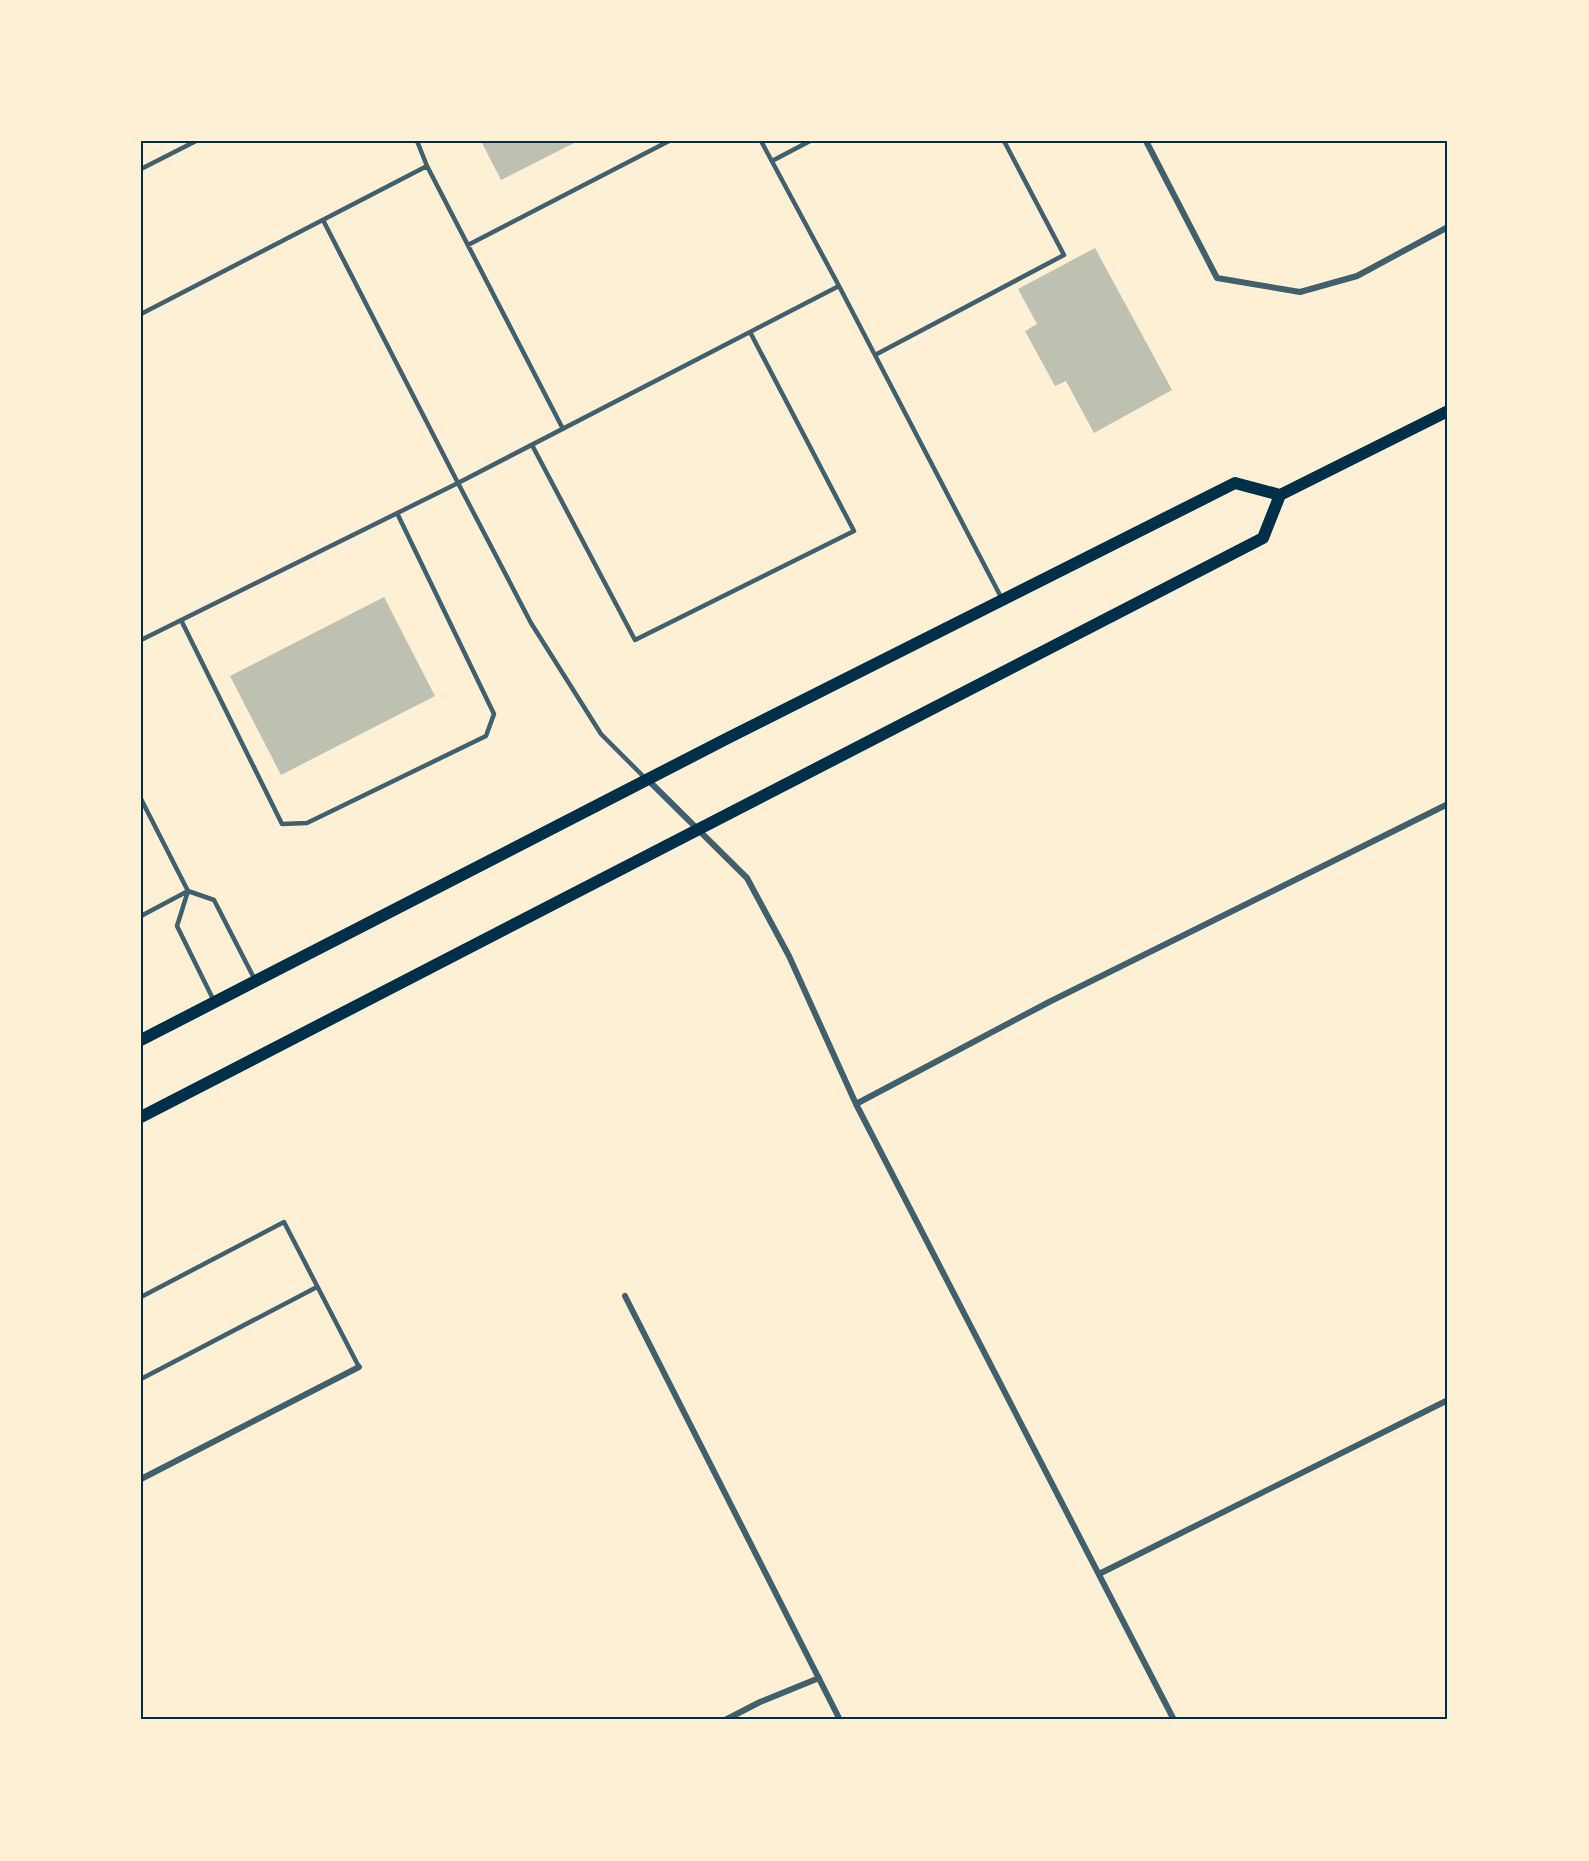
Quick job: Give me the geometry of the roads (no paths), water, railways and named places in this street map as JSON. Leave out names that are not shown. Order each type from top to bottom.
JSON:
[{"type":"main road","points":[[141,1040],[1002,599],[1235,483],[1280,495],[1448,411]]},
{"type":"main road","points":[[141,1117],[1263,538],[1280,495]]},
{"type":"street","points":[[1146,141],[1217,278],[1300,292],[1357,276],[1448,227]]},
{"type":"street","points":[[647,780],[747,878],[789,956],[856,1104],[1047,1478],[1174,1720]]},
{"type":"street","points":[[856,1104],[1049,1002],[1448,804]]},
{"type":"street","points":[[625,1296],[840,1720]]},
{"type":"street","points":[[141,1479],[358,1367]]},
{"type":"street","points":[[1099,1574],[1448,1400]]},
{"type":"street","points":[[725,1720],[760,1702],[819,1678]]},
{"type":"lane","points":[[141,169],[196,141]]},
{"type":"lane","points":[[417,141],[427,166],[563,429]]},
{"type":"lane","points":[[468,245],[669,141]]},
{"type":"lane","points":[[761,141],[1002,599]]},
{"type":"lane","points":[[772,161],[810,141]]},
{"type":"lane","points":[[875,355],[1064,255],[1004,141]]},
{"type":"lane","points":[[141,314],[427,166]]},
{"type":"lane","points":[[323,220],[531,623],[601,734],[647,780]]},
{"type":"lane","points":[[141,640],[459,483],[839,286]]},
{"type":"lane","points":[[532,445],[635,640],[854,531],[750,332]]},
{"type":"lane","points":[[181,620],[282,824],[307,823],[486,736],[494,714],[397,513]]},
{"type":"lane","points":[[141,799],[188,891],[214,900],[255,980]]},
{"type":"lane","points":[[141,916],[188,891]]},
{"type":"lane","points":[[188,891],[177,926],[214,1002]]},
{"type":"lane","points":[[141,1297],[284,1222],[358,1367]]},
{"type":"lane","points":[[141,1379],[317,1287]]}]
